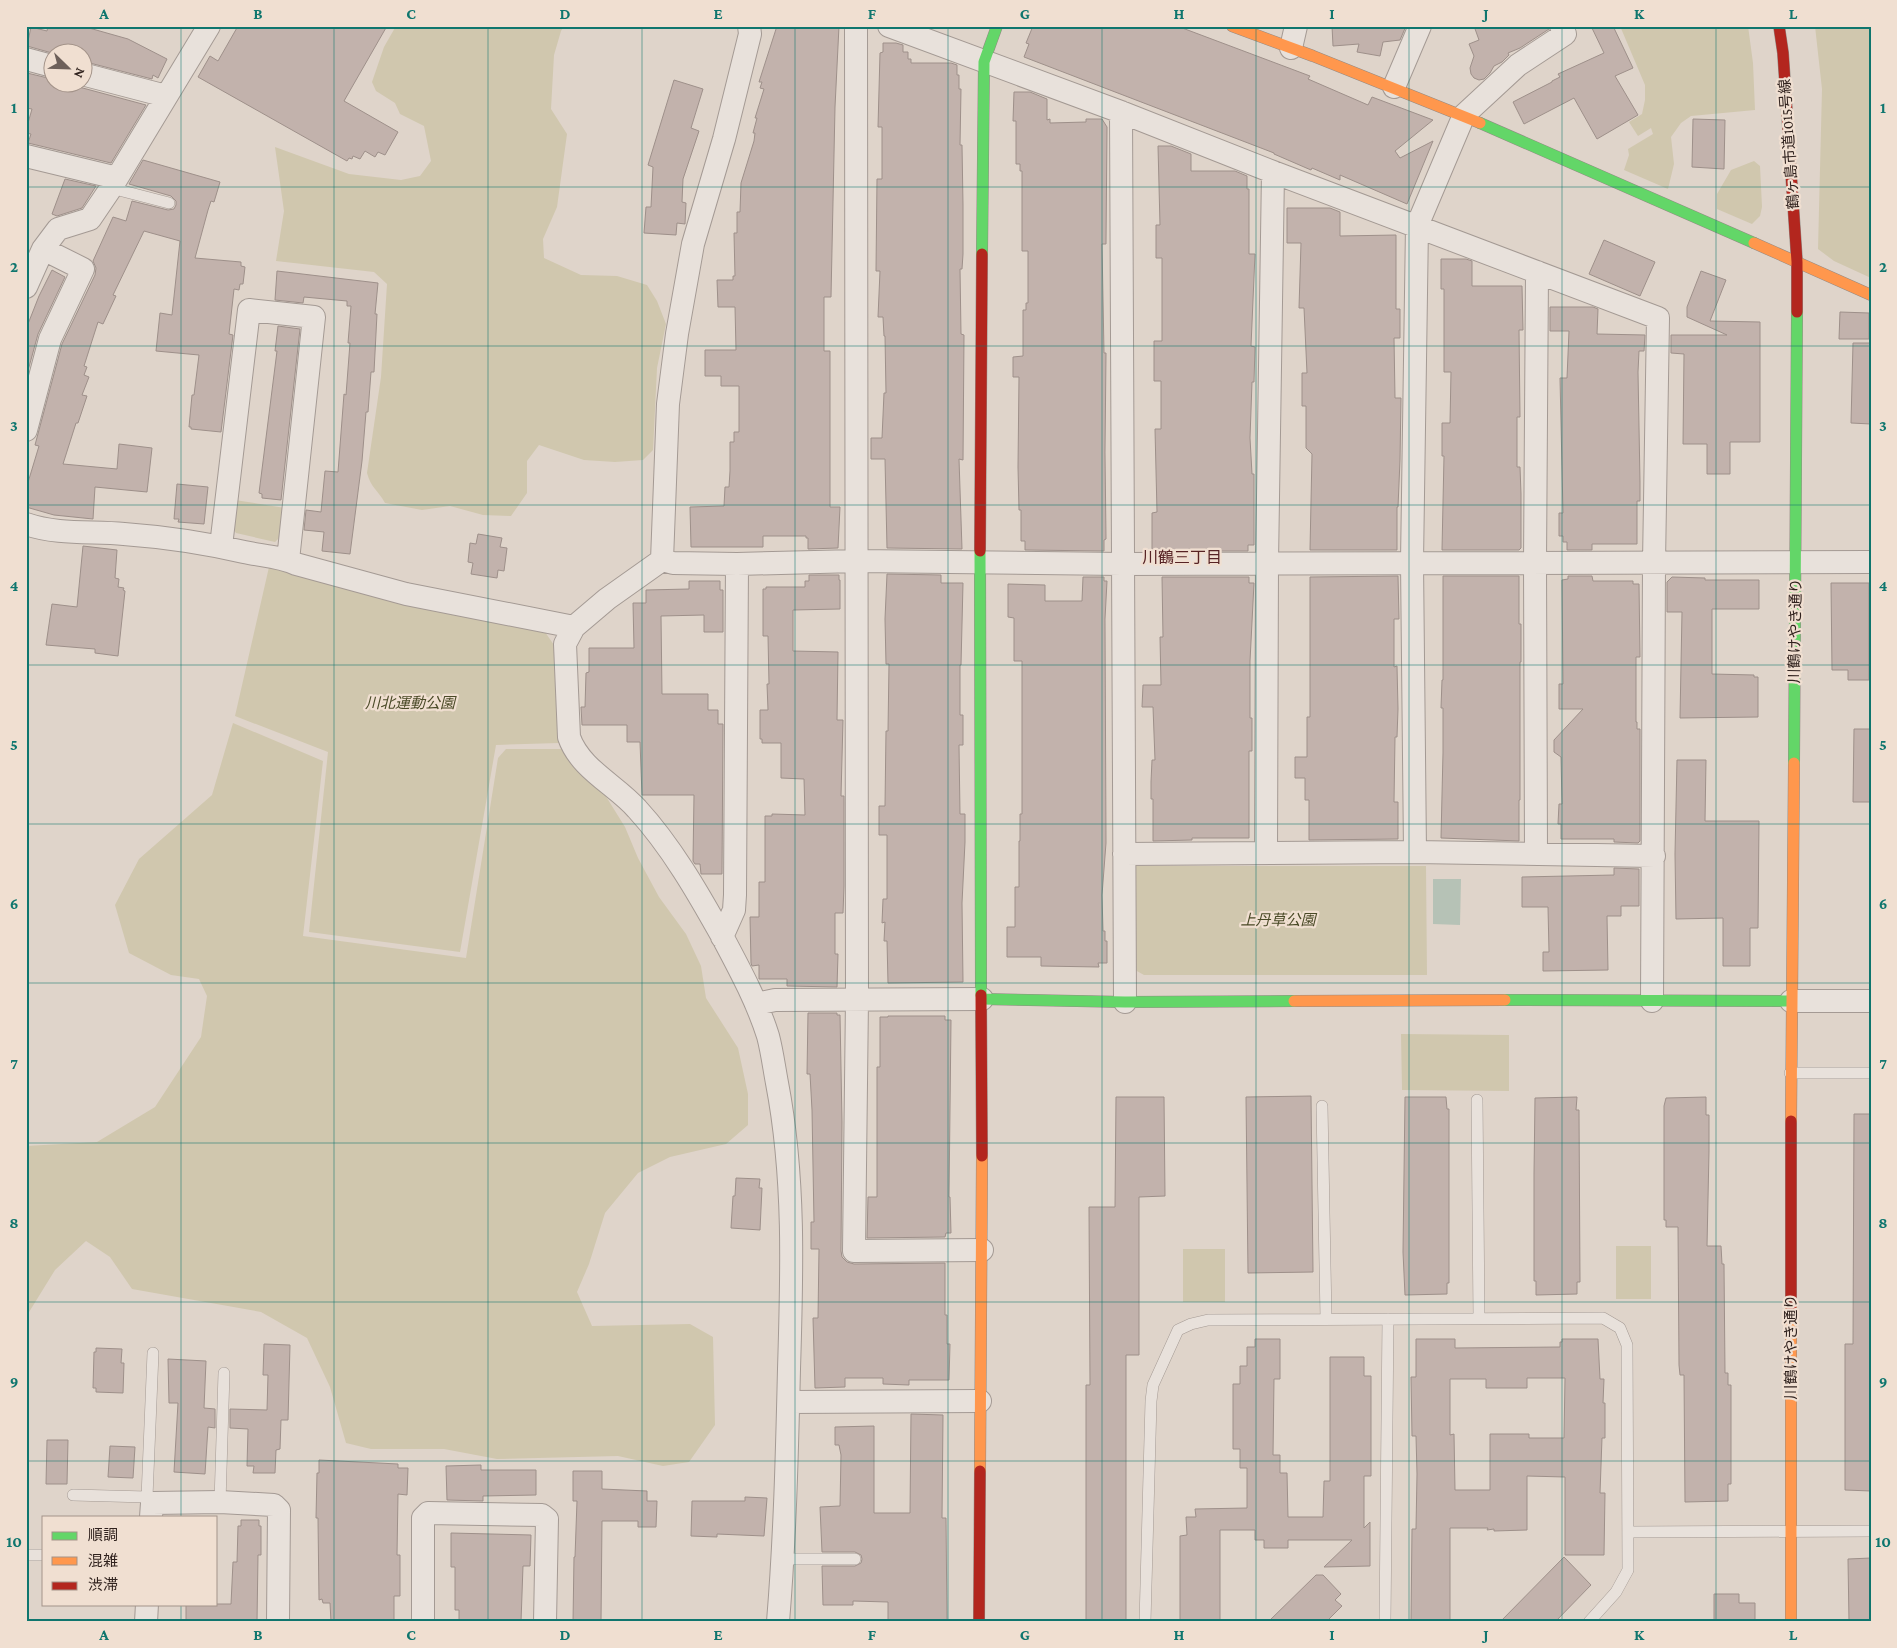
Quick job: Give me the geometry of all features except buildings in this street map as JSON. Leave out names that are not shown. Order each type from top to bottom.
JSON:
[{"type":"street","points":[[26,287],[43,249],[58,229],[90,219],[114,183],[209,26]]},
{"type":"street","points":[[662,560],[668,404],[677,334],[694,244],[724,139],[748,44],[749,26]]},
{"type":"street","points":[[856,26],[857,999],[854,1252],[982,1250]]},
{"type":"street","points":[[889,26],[1121,112],[1273,172],[1658,318],[1654,563],[1652,1001]]},
{"type":"street","points":[[979,1622],[982,1250],[980,562],[984,62],[997,26]]},
{"type":"street","points":[[1232,26],[1294,37],[1394,87],[1464,115],[1871,295]]},
{"type":"street","points":[[1394,87],[1420,26]]},
{"type":"street","points":[[1415,852],[1412,562],[1417,226],[1464,115],[1518,65],[1565,34],[1561,26]]},
{"type":"street","name":"鶴ヶ島市道1015号線","points":[[1779,26],[1783,53],[1797,262]]},
{"type":"street","points":[[26,58],[42,63]]},
{"type":"street","points":[[92,77],[166,96]]},
{"type":"street","points":[[1121,112],[1125,1002]]},
{"type":"street","points":[[26,156],[114,183]]},
{"type":"street","points":[[1266,852],[1267,563],[1273,172]]},
{"type":"street","points":[[26,430],[50,339],[83,269],[43,249]]},
{"type":"street","name":"川鶴けやき通り","points":[[1791,1622],[1790,1073],[1796,563],[1797,262]]},
{"type":"street","points":[[1536,853],[1537,272]]},
{"type":"street","points":[[221,546],[250,310],[314,317],[288,560]]},
{"type":"street","points":[[26,524],[72,533],[146,535],[221,546],[288,560],[296,564],[406,594],[574,627]]},
{"type":"street","points":[[662,560],[673,563],[737,564],[857,561],[1122,564],[1871,562]]},
{"type":"street","points":[[662,560],[608,599],[574,627],[565,644],[569,737],[584,761],[637,808],[671,852],[722,937],[756,1004],[768,1038],[788,1147],[792,1249],[789,1402],[783,1558],[778,1622]]},
{"type":"street","points":[[722,937],[734,910],[735,895],[737,564]]},
{"type":"street","points":[[1124,854],[1415,852],[1654,856]]},
{"type":"street","points":[[756,1004],[775,1000],[857,999],[1125,1002],[1871,1000]]},
{"type":"street","points":[[789,1402],[980,1402]]},
{"type":"street","points":[[150,1505],[220,1502],[274,1505],[279,1510],[278,1622]]},
{"type":"street","points":[[423,1622],[423,1518],[428,1513],[542,1515],[547,1519],[544,1622]]},
{"type":"street","points":[[146,1622],[147,1606]]},
{"type":"lane","points":[[114,183],[170,203]]},
{"type":"lane","points":[[1790,1073],[1871,1073]]},
{"type":"lane","points":[[1477,1100],[1479,1318]]},
{"type":"lane","points":[[1322,1106],[1326,1318]]},
{"type":"lane","points":[[1145,1622],[1151,1401],[1153,1385],[1178,1330],[1191,1324],[1208,1320],[1604,1318],[1620,1328],[1628,1345],[1626,1484],[1628,1570],[1616,1592],[1589,1622]]},
{"type":"lane","points":[[1385,1622],[1388,1319]]},
{"type":"lane","points":[[73,1495],[150,1505],[153,1353]]},
{"type":"lane","points":[[220,1502],[224,1373]]},
{"type":"lane","points":[[1628,1532],[1871,1531]]},
{"type":"lane","points":[[26,1555],[42,1555]]},
{"type":"lane","points":[[783,1558],[855,1559]]},
{"type":"green space","points":[[396,26],[564,26],[554,55],[551,109],[567,134],[557,207],[543,239],[544,258],[581,275],[617,276],[647,285],[657,301],[666,324],[657,368],[653,450],[643,460],[615,462],[584,460],[539,445],[527,461],[527,493],[511,516],[483,515],[450,506],[422,510],[385,503],[367,473],[381,377],[387,284],[374,272],[276,261],[284,211],[275,147],[349,174],[401,180],[420,176],[431,161],[424,126],[400,114],[395,103],[376,91],[372,82],[384,47]]},
{"type":"green space","points":[[1620,26],[1748,26],[1753,63],[1755,110],[1691,116],[1681,123],[1671,137],[1674,164],[1668,189],[1624,170],[1629,155],[1628,149],[1653,134],[1651,128],[1638,136],[1629,122],[1642,114],[1645,100],[1645,85]]},
{"type":"green space","points":[[1815,26],[1871,26],[1871,278],[1834,261],[1818,249],[1822,89]]},
{"type":"green space","points":[[1754,161],[1760,166],[1762,207],[1760,216],[1752,224],[1717,209],[1717,194],[1731,170]]},
{"type":"green space","points":[[235,500],[285,508],[282,535],[275,542],[236,533],[231,525]]},
{"type":"green space","name":"川北運動公園","points":[[269,567],[303,577],[545,632],[554,645],[559,743],[496,745],[460,952],[309,932],[328,752],[235,716]]},
{"type":"green space","points":[[233,723],[323,761],[303,936],[466,958],[498,758],[506,749],[564,749],[602,790],[625,827],[638,858],[659,897],[686,934],[701,966],[706,998],[738,1048],[748,1094],[748,1125],[726,1144],[670,1157],[638,1173],[605,1213],[589,1264],[577,1292],[592,1326],[690,1324],[713,1337],[715,1425],[689,1462],[663,1466],[618,1456],[497,1459],[444,1449],[371,1449],[346,1443],[330,1387],[307,1338],[261,1312],[132,1289],[110,1257],[86,1241],[55,1270],[26,1317],[26,1146],[97,1142],[155,1107],[201,1037],[207,996],[199,979],[171,975],[129,953],[115,905],[139,859],[212,795]]},
{"type":"green space","name":"上丹草公園","points":[[1136,866],[1426,866],[1427,975],[1144,975],[1135,970],[1130,874]]},
{"type":"green space","points":[[1401,1034],[1509,1035],[1509,1091],[1402,1090]]},
{"type":"green space","points":[[1616,1246],[1651,1246],[1651,1299],[1616,1299]]},
{"type":"green space","points":[[1183,1249],[1225,1249],[1225,1302],[1183,1302]]},
{"type":"shaded area","points":[[1433,879],[1461,879],[1460,925],[1433,924]]},
{"type":"traffic: fast","points":[[982,254],[984,62],[997,26]]},
{"type":"traffic: fast","points":[[1480,123],[1754,243]]},
{"type":"traffic: fast","points":[[1794,763],[1797,312]]},
{"type":"traffic: fast","points":[[980,551],[981,995]]},
{"type":"traffic: fast","points":[[982,999],[1125,1002],[1294,1001]]},
{"type":"traffic: fast","points":[[1505,1000],[1791,1001]]},
{"type":"traffic: slow","points":[[1232,26],[1313,56],[1480,123]]},
{"type":"traffic: slow","points":[[1754,243],[1871,295]]},
{"type":"traffic: slow","points":[[1791,1121],[1794,763]]},
{"type":"traffic: slow","points":[[1294,1001],[1505,1000]]},
{"type":"traffic: slow","points":[[980,1471],[982,1156]]},
{"type":"traffic: slow","points":[[1791,1306],[1791,1622]]},
{"type":"traffic: jam","points":[[1779,26],[1783,53],[1797,262],[1797,312]]},
{"type":"traffic: jam","points":[[980,551],[982,254]]},
{"type":"traffic: jam","points":[[981,995],[982,1156]]},
{"type":"traffic: jam","points":[[1791,1121],[1791,1306]]},
{"type":"traffic: jam","points":[[979,1622],[980,1471]]},
{"type":"district","name":"川鶴三丁目","points":[[1182,557]]}]
